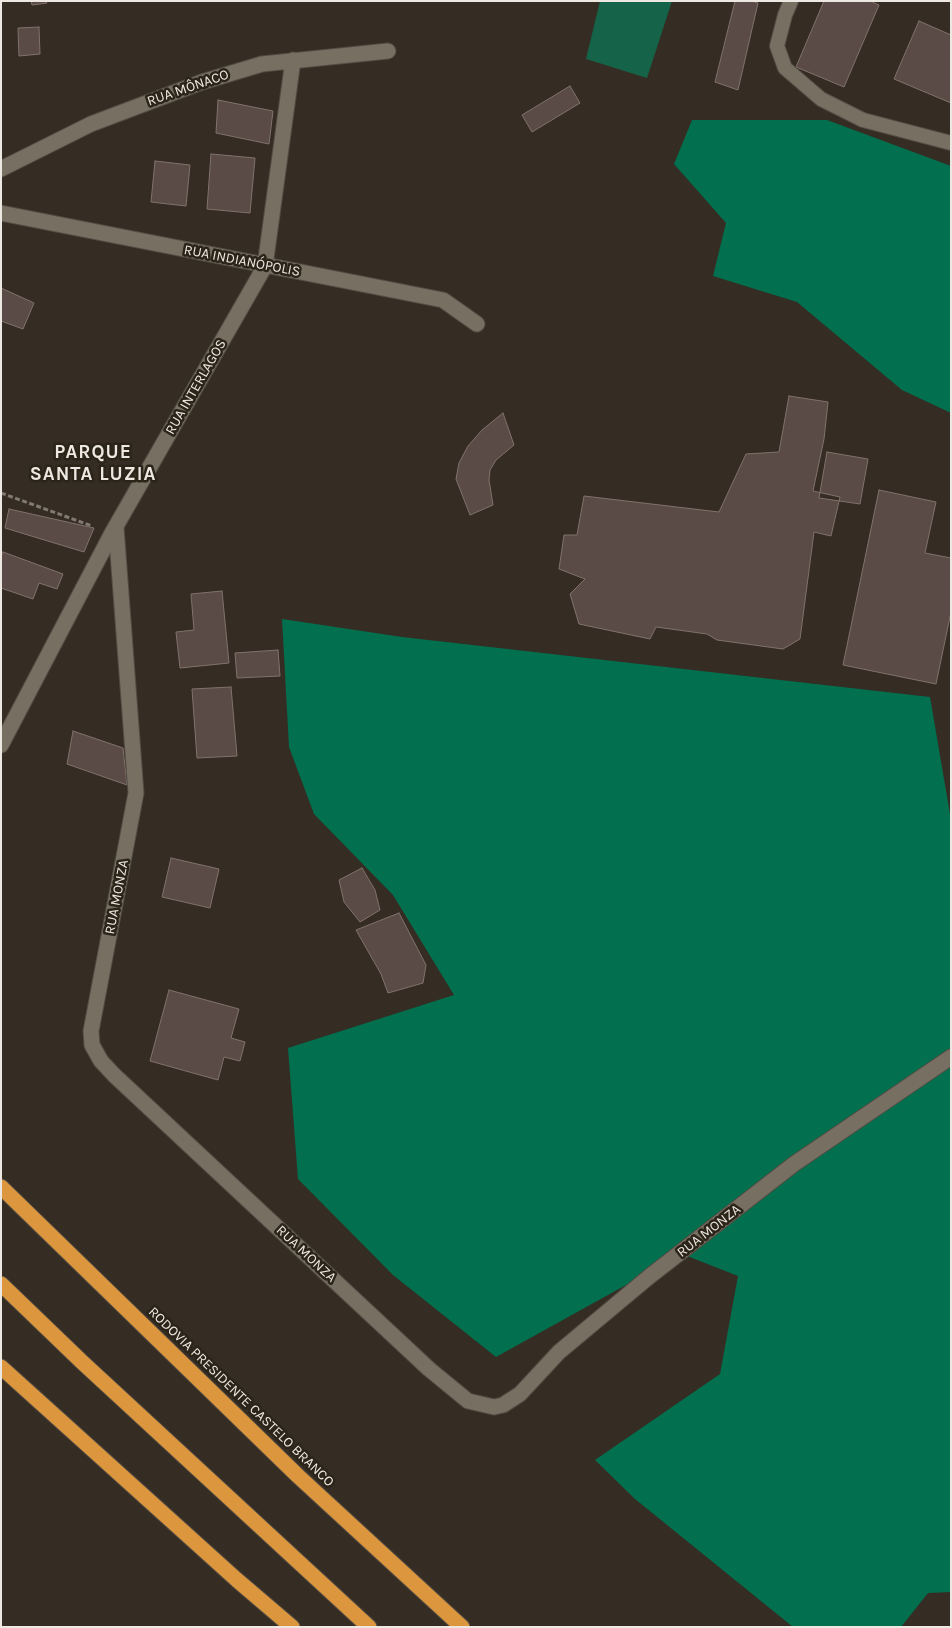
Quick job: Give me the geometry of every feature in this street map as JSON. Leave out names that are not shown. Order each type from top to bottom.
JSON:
[{"type":"highway","name":"RODOVIA PRESIDENTE CASTELO BRANCO","points":[[1,1187],[298,1476],[462,1627]]},
{"type":"highway","points":[[1,1284],[82,1362],[369,1627]]},
{"type":"highway","points":[[1,1367],[237,1580],[292,1627]]},
{"type":"street","name":"RUA MÔNACO","points":[[1,169],[91,124],[202,82],[262,64],[388,50]]},
{"type":"street","name":"RUA INTERLAGOS","points":[[1,745],[114,530],[265,266],[293,60]]},
{"type":"street","name":"RUA INDIANÓPOLIS","points":[[1,213],[443,300],[477,324]]},
{"type":"street","name":"RUA MONZA","points":[[114,530],[136,793],[91,1031],[92,1045],[101,1060],[114,1075],[429,1368],[468,1401],[494,1407],[504,1405],[520,1394],[559,1352],[650,1276],[794,1164],[951,1057]]},
{"type":"lane","points":[[791,1],[785,15],[777,46],[785,68],[821,99],[863,120],[951,143]]},
{"type":"path","points":[[1,492],[114,530]]},
{"type":"green space","points":[[600,1],[672,1],[647,78],[586,59]]},
{"type":"green space","points":[[692,120],[827,120],[951,166],[951,413],[902,390],[797,302],[713,276],[726,223],[674,164]]},
{"type":"green space","points":[[282,619],[402,637],[930,697],[951,820],[951,1592],[928,1593],[901,1627],[793,1627],[635,1499],[595,1460],[720,1374],[738,1276],[682,1254],[496,1357],[393,1275],[298,1179],[288,1048],[454,995],[393,895],[314,814],[289,747]]},
{"type":"building","points":[[31,1],[46,1],[47,3],[32,5]]},
{"type":"building","points":[[735,1],[758,3],[738,90],[715,82]]},
{"type":"building","points":[[824,1],[870,1],[879,5],[844,87],[796,67]]},
{"type":"building","points":[[919,21],[951,35],[951,103],[894,79]]},
{"type":"building","points":[[39,27],[40,54],[19,56],[18,28]]},
{"type":"building","points":[[570,86],[580,103],[532,132],[522,115]]},
{"type":"building","points":[[218,100],[273,111],[269,144],[216,133]]},
{"type":"building","points":[[211,154],[255,158],[250,213],[207,209]]},
{"type":"building","points":[[155,161],[190,165],[186,206],[151,202]]},
{"type":"building","points":[[1,288],[34,303],[23,329],[1,321]]},
{"type":"building","points":[[789,396],[828,402],[824,439],[813,491],[840,497],[831,536],[814,532],[800,639],[783,649],[717,640],[707,634],[656,627],[650,639],[579,624],[570,594],[585,579],[559,569],[564,535],[577,535],[584,496],[719,512],[746,454],[779,452]]},
{"type":"building","points":[[503,413],[514,445],[496,460],[490,470],[489,480],[493,505],[470,515],[456,479],[459,463],[468,446],[482,430]]},
{"type":"building","points":[[827,452],[868,459],[860,504],[819,498]]},
{"type":"building","points":[[879,490],[936,502],[925,553],[951,558],[951,612],[936,684],[843,665]]},
{"type":"building","points":[[9,509],[94,528],[84,552],[5,528]]},
{"type":"building","points":[[3,552],[63,574],[57,589],[39,583],[33,599],[1,588],[1,557]]},
{"type":"building","points":[[222,591],[229,663],[180,668],[176,632],[194,630],[191,594]]},
{"type":"building","points":[[278,650],[280,676],[237,678],[235,653]]},
{"type":"building","points":[[231,687],[237,756],[197,758],[192,689]]},
{"type":"building","points":[[73,731],[123,748],[127,785],[67,764]]},
{"type":"building","points":[[171,858],[219,869],[210,908],[162,897]]},
{"type":"building","points":[[362,868],[375,890],[380,910],[360,922],[344,902],[339,880]]},
{"type":"building","points":[[399,913],[426,965],[423,983],[388,993],[381,974],[356,930]]},
{"type":"building","points":[[169,990],[239,1009],[231,1038],[245,1042],[240,1061],[224,1057],[218,1080],[150,1061]]},
{"type":"district","name":"PARQUE SANTA LUZIA","points":[[93,464]]}]
